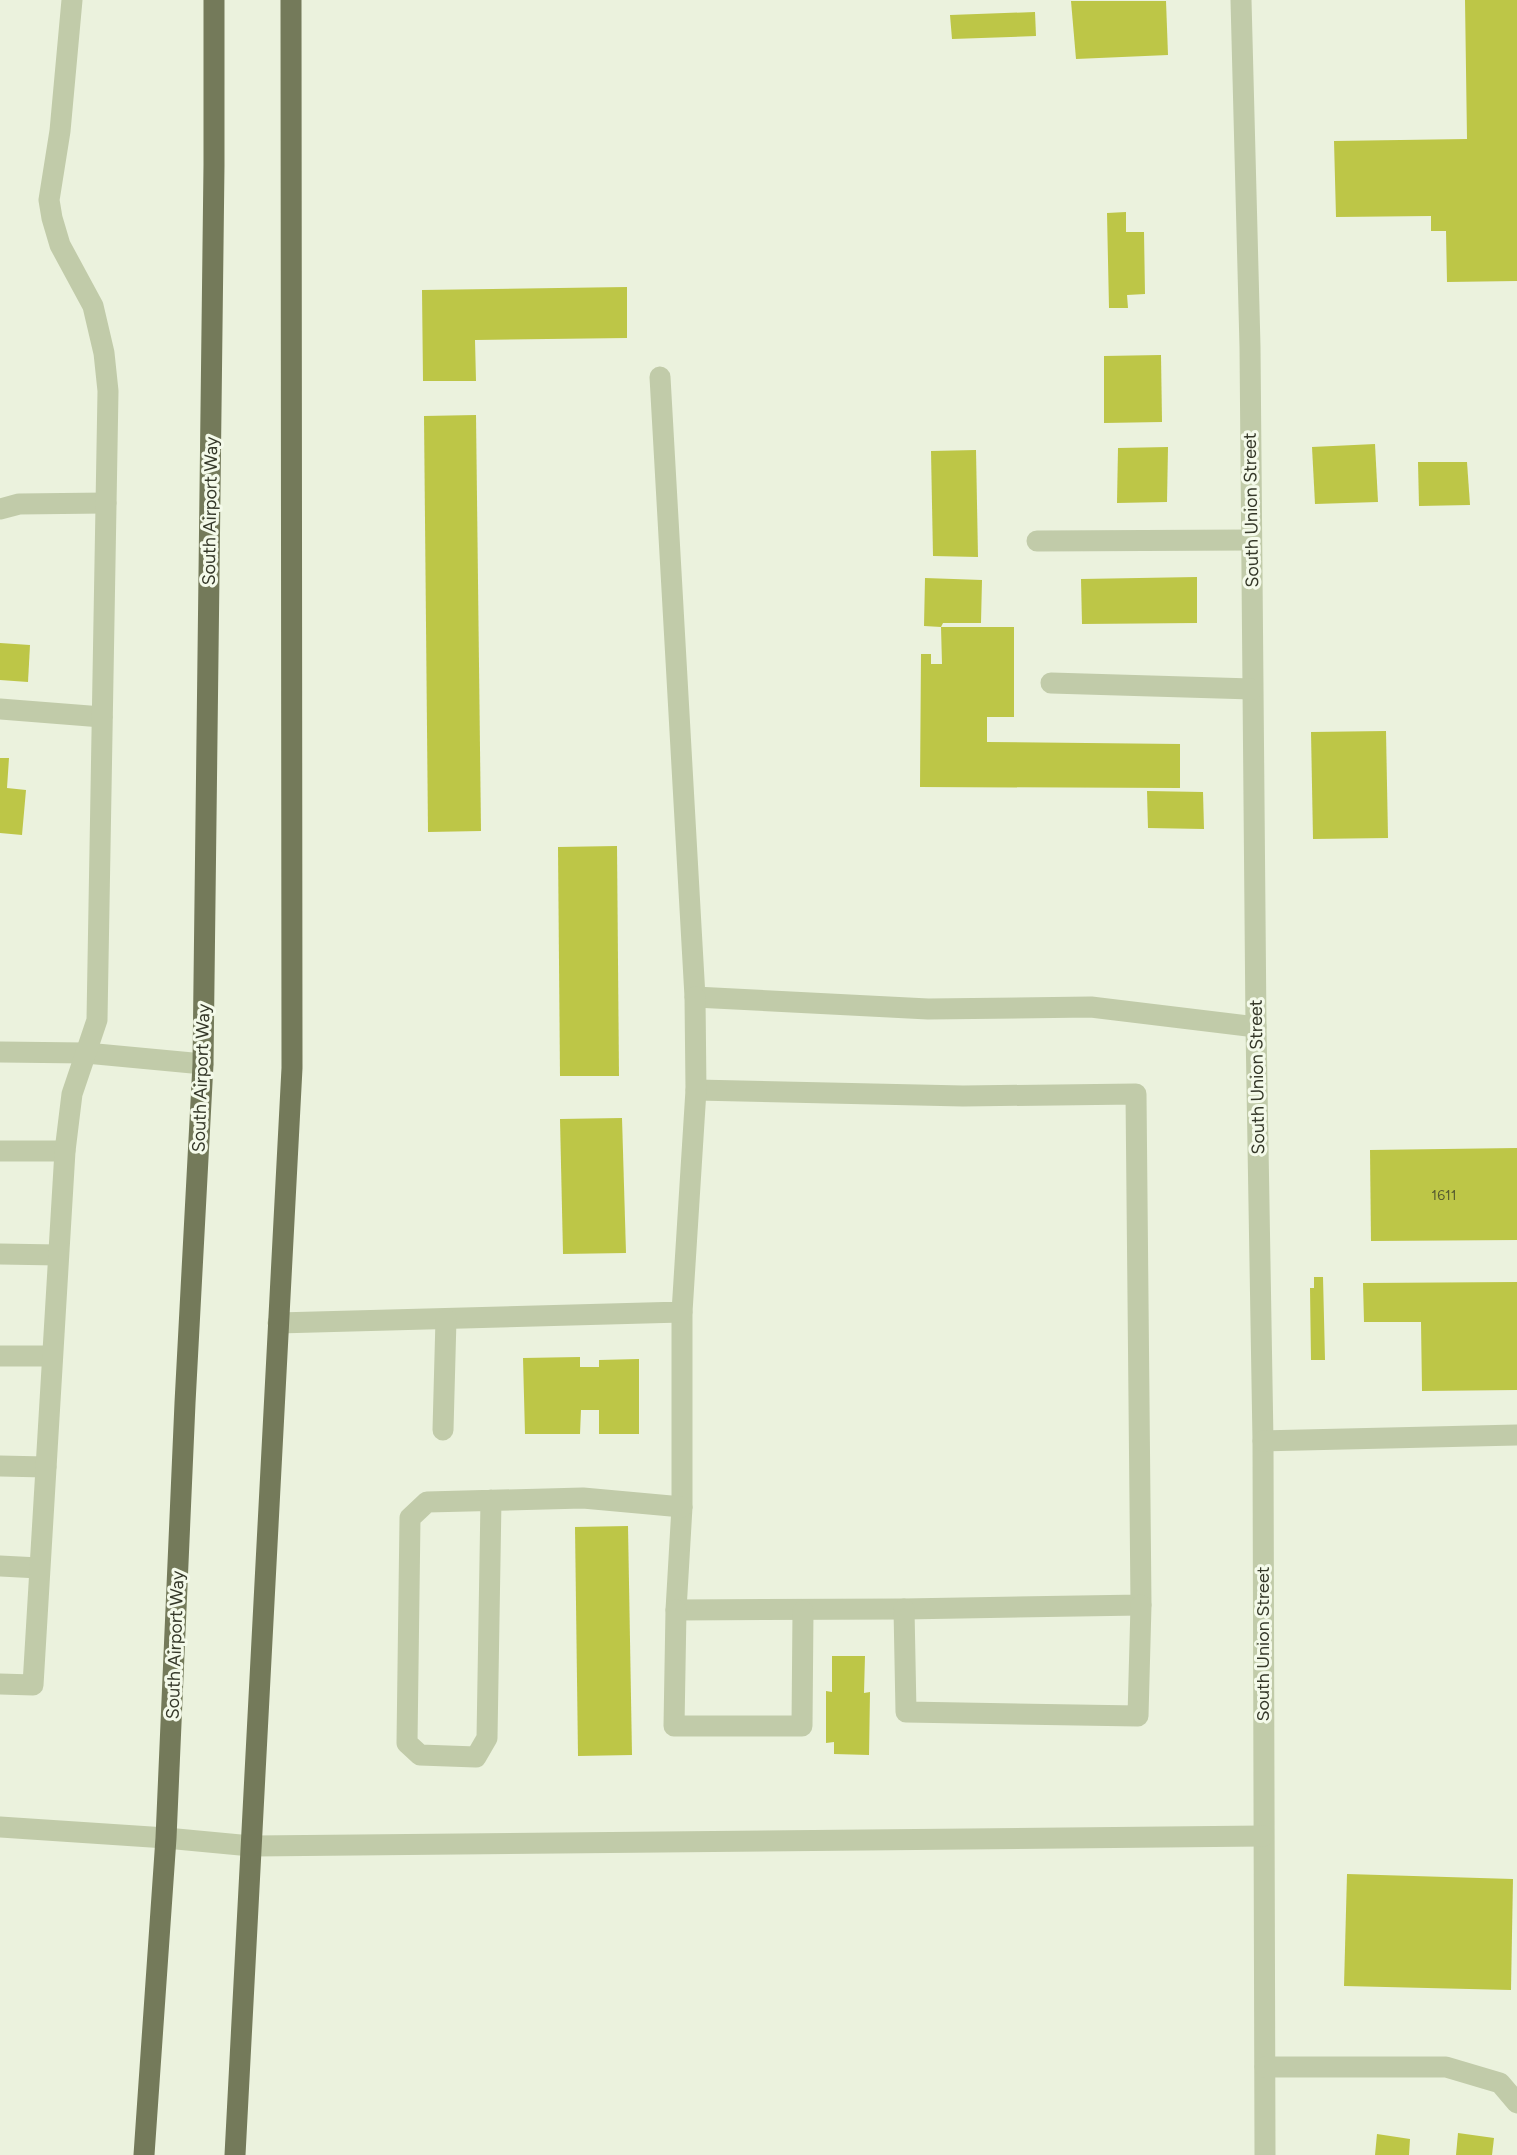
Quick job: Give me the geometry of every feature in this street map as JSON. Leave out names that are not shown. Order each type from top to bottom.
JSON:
[{"type":"main road","name":"South Airport Way","points":[[145,2155],[166,1838],[184,1416],[203,1064],[214,207],[214,0]]},
{"type":"main road","points":[[235,2155],[292,1068],[291,0]]},
{"type":"street","points":[[0,1684],[33,1685],[65,1151],[72,1094],[97,1020],[108,391],[104,352],[93,306],[60,245],[49,200],[60,131],[72,0]]},
{"type":"street","name":"South Union Street","points":[[1241,0],[1250,347],[1262,1441],[1265,2155]]},
{"type":"street","points":[[660,377],[695,998],[696,1090],[682,1312],[682,1507],[676,1610],[674,1726],[802,1726],[803,1611]]},
{"type":"street","points":[[0,509],[19,503],[106,503]]},
{"type":"street","points":[[1037,541],[1251,540]]},
{"type":"street","points":[[1051,683],[1252,689]]},
{"type":"street","points":[[0,709],[103,717]]},
{"type":"street","points":[[695,998],[928,1009],[1091,1007],[1256,1027]]},
{"type":"street","points":[[0,1052],[86,1053],[203,1064]]},
{"type":"street","points":[[696,1090],[963,1096],[1136,1094],[1141,1605],[1139,1716],[906,1712],[904,1609]]},
{"type":"street","points":[[0,1151],[65,1151]]},
{"type":"street","points":[[0,1254],[58,1255]]},
{"type":"street","points":[[278,1324],[682,1312]]},
{"type":"street","points":[[443,1430],[446,1320]]},
{"type":"street","points":[[0,1356],[52,1356]]},
{"type":"street","points":[[1262,1441],[1517,1435]]},
{"type":"street","points":[[0,1466],[46,1467]]},
{"type":"street","points":[[491,1500],[487,1738],[476,1757],[420,1755],[407,1743],[410,1518],[427,1502],[491,1500],[583,1499],[682,1507]]},
{"type":"street","points":[[0,1566],[39,1568]]},
{"type":"street","points":[[676,1610],[803,1611],[1141,1605]]},
{"type":"street","points":[[0,1827],[251,1846],[1263,1836]]},
{"type":"street","points":[[1265,2067],[1446,2067],[1500,2083],[1517,2103]]},
{"type":"building","points":[[1465,0],[1517,0],[1517,281],[1447,282],[1446,231],[1431,231],[1431,216],[1336,217],[1334,141],[1467,139]]},
{"type":"building","points":[[1071,1],[1166,1],[1168,55],[1076,59]]},
{"type":"building","points":[[1035,12],[1036,36],[952,39],[950,15]]},
{"type":"building","points":[[1126,212],[1126,232],[1144,232],[1145,294],[1127,295],[1128,308],[1109,308],[1107,213]]},
{"type":"building","points":[[627,287],[627,338],[475,340],[476,381],[423,381],[422,290]]},
{"type":"building","points":[[1161,355],[1162,422],[1104,423],[1104,356]]},
{"type":"building","points":[[476,415],[481,831],[428,832],[424,416]]},
{"type":"building","points":[[1375,444],[1378,502],[1315,504],[1312,447]]},
{"type":"building","points":[[1168,447],[1167,502],[1117,503],[1118,448]]},
{"type":"building","points":[[976,450],[978,557],[933,556],[931,451]]},
{"type":"building","points":[[1418,462],[1467,462],[1470,505],[1419,506]]},
{"type":"building","points":[[1197,577],[1197,623],[1082,624],[1081,579]]},
{"type":"building","points":[[925,578],[982,580],[981,623],[924,626]]},
{"type":"building","points":[[941,627],[1014,627],[1014,717],[987,717],[987,742],[1180,744],[1180,788],[920,787],[921,654],[931,654],[931,664],[942,664]]},
{"type":"building","points":[[0,643],[30,645],[28,682],[0,680]]},
{"type":"building","points":[[1386,731],[1388,838],[1313,839],[1311,732]]},
{"type":"building","points":[[0,758],[9,758],[7,788],[26,790],[22,835],[0,833]]},
{"type":"building","points":[[1147,791],[1203,792],[1204,829],[1148,828]]},
{"type":"building","points":[[617,846],[619,1076],[560,1076],[558,847]]},
{"type":"building","points":[[622,1118],[626,1253],[563,1254],[560,1119]]},
{"type":"building","points":[[1517,1148],[1517,1240],[1371,1241],[1370,1150]]},
{"type":"building","points":[[1314,1277],[1323,1277],[1325,1360],[1311,1360],[1310,1288],[1314,1288]]},
{"type":"building","points":[[1517,1282],[1517,1390],[1422,1391],[1421,1322],[1364,1322],[1363,1283]]},
{"type":"building","points":[[580,1357],[580,1367],[599,1367],[599,1360],[639,1359],[639,1434],[599,1434],[599,1410],[581,1410],[580,1434],[525,1434],[523,1358]]},
{"type":"building","points":[[628,1526],[632,1755],[578,1756],[575,1527]]},
{"type":"building","points":[[832,1656],[865,1656],[864,1693],[870,1692],[869,1755],[834,1754],[834,1742],[826,1743],[826,1691],[832,1692]]},
{"type":"building","points":[[1347,1874],[1513,1879],[1511,1990],[1344,1986]]},
{"type":"building","points":[[1458,2133],[1494,2138],[1492,2155],[1456,2155]]},
{"type":"building","points":[[1377,2134],[1410,2139],[1409,2155],[1375,2155]]}]
